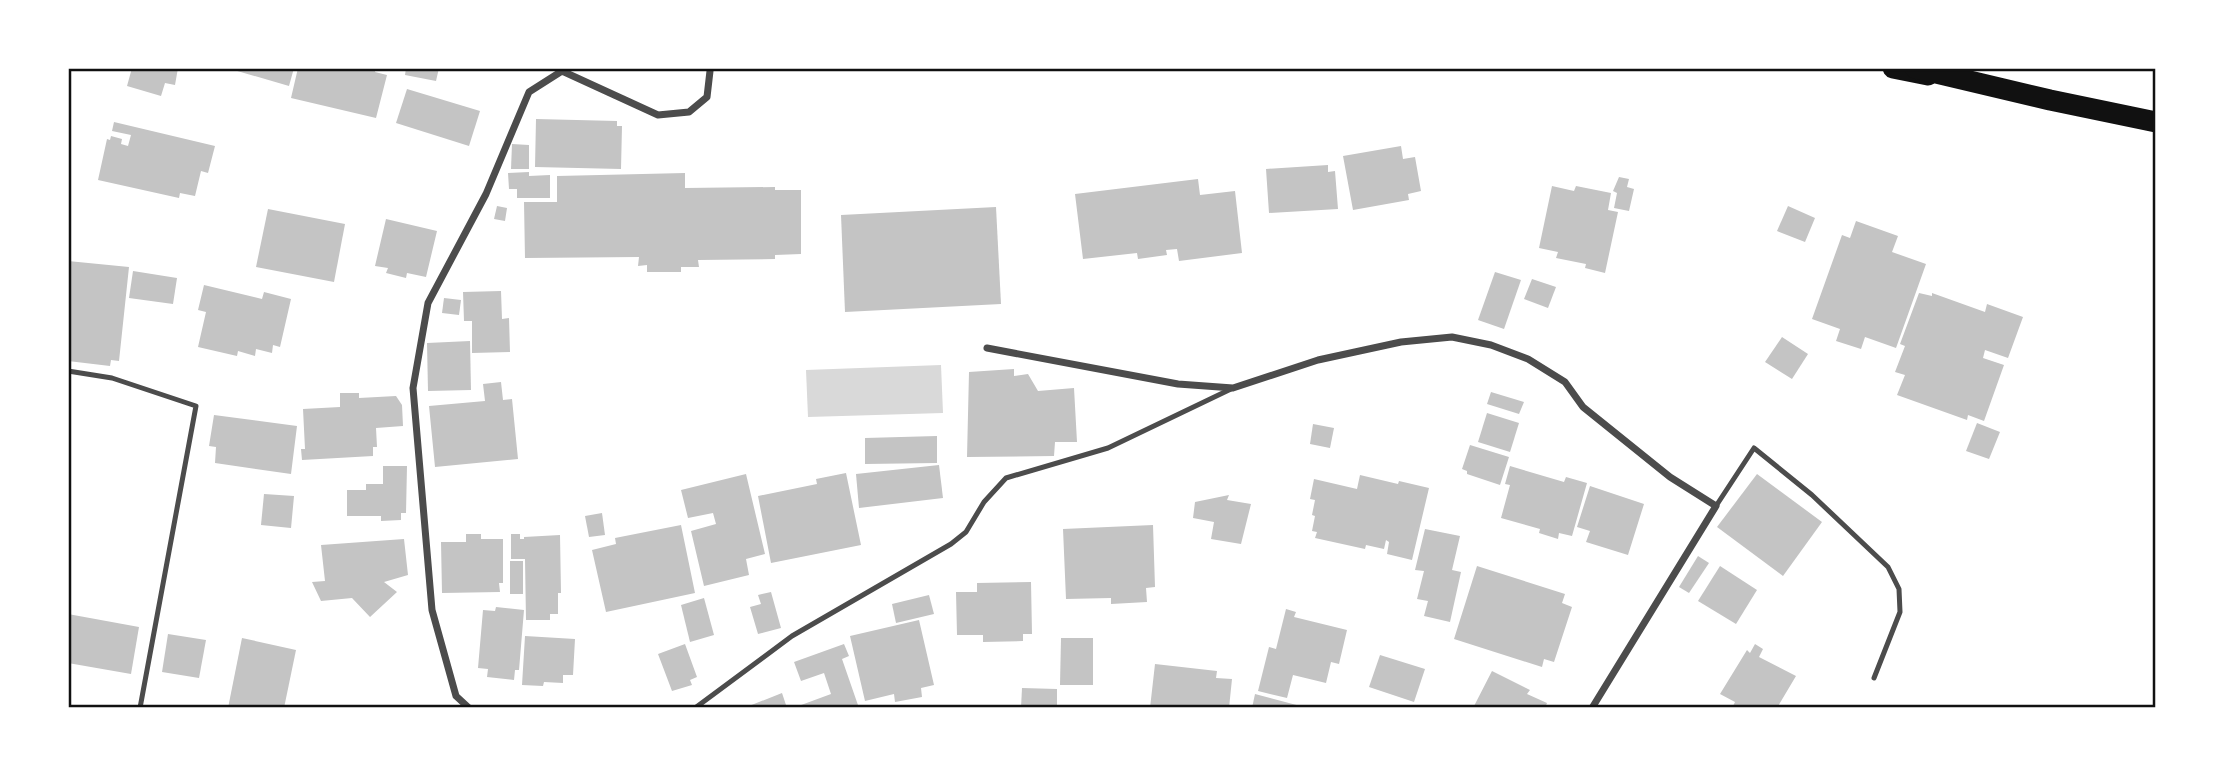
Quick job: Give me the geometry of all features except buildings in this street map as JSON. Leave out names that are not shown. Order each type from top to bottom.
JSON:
[{"type":"highway","points":[[1893,68],[2156,122]]},
{"type":"highway","points":[[1915,68],[2050,100]]},
{"type":"street","points":[[469,708],[456,696],[432,610],[413,388],[428,303],[486,194],[529,92],[562,71],[658,115],[689,112],[707,97],[709,68]]},
{"type":"street","points":[[987,348],[1178,384],[1233,388],[1318,360],[1401,342],[1452,337],[1491,345],[1528,359],[1565,382],[1583,408],[1670,477],[1716,506],[1592,708]]},
{"type":"lane","points":[[68,371],[112,378],[196,406],[140,708]]},
{"type":"lane","points":[[695,708],[792,636],[951,544],[966,532],[984,502],[1006,478],[1108,448],[1233,388]]},
{"type":"lane","points":[[1716,506],[1754,448],[1812,495],[1888,567],[1899,589],[1900,612],[1874,678]]},
{"type":"shaded area","points":[[941,365],[943,413],[808,417],[806,370]]}]
